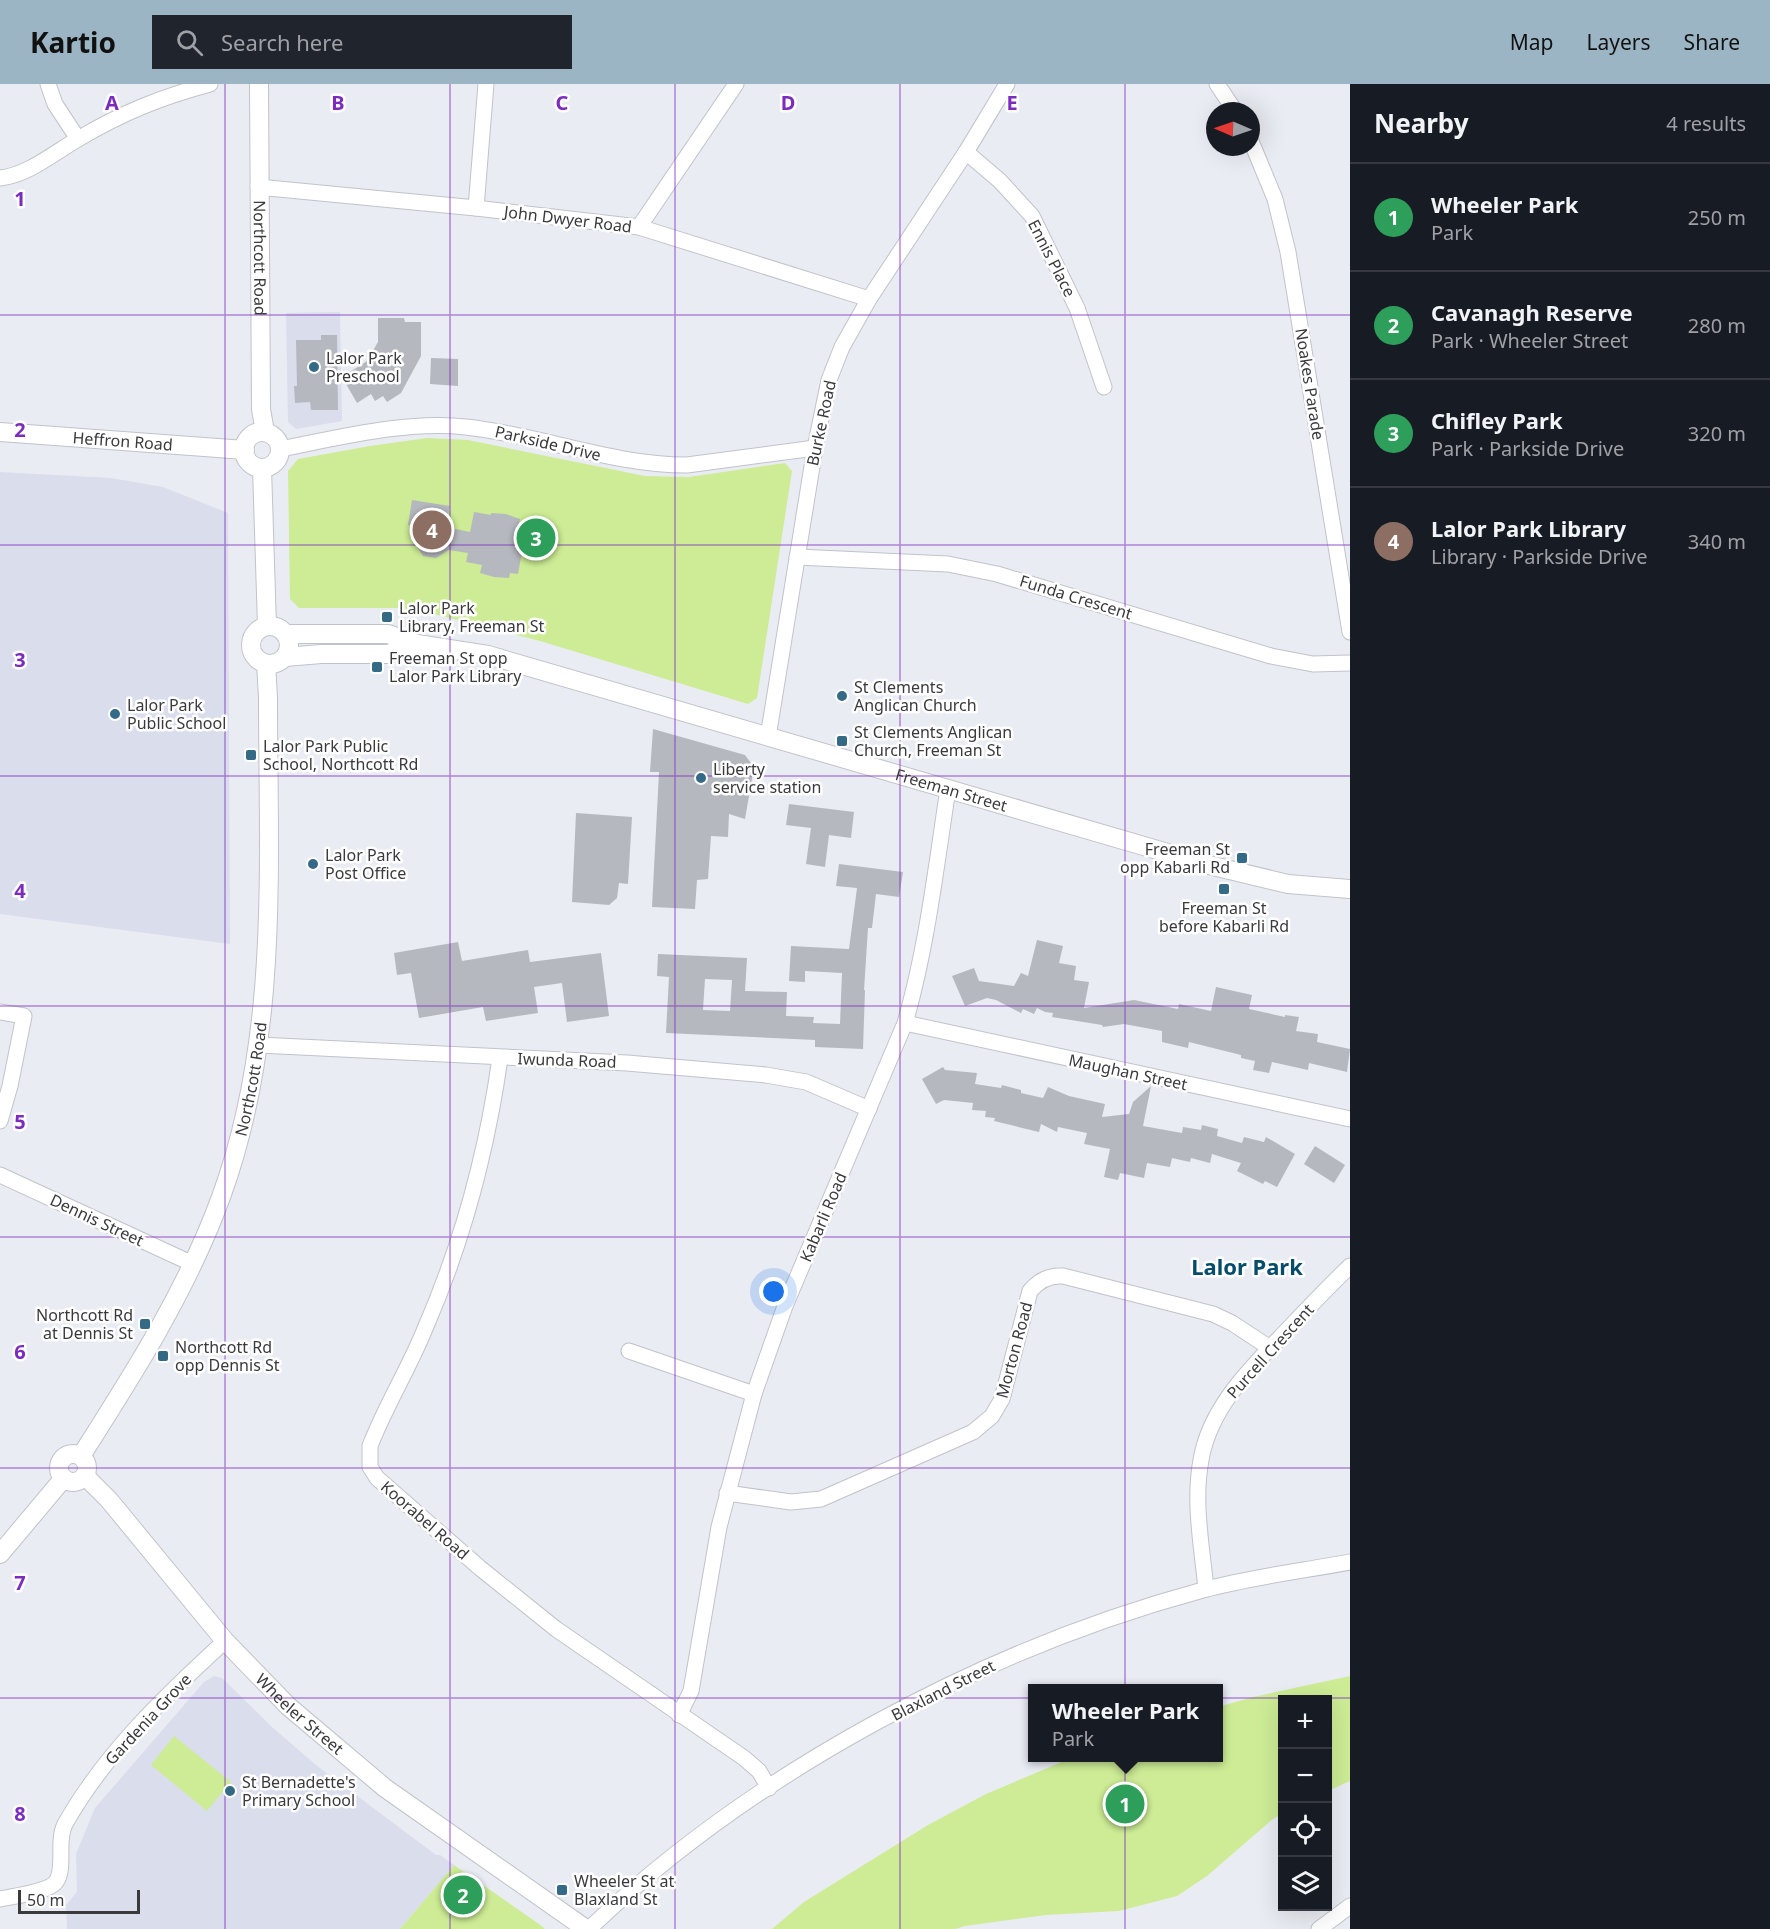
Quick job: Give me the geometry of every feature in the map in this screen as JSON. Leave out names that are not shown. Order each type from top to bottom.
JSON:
[{"type":"street","points":[[48,84],[56,104],[78,139]]},
{"type":"street","points":[[0,178],[23,171],[78,139],[150,102],[210,84]]},
{"type":"street","name":"Northcott Road","points":[[258,84],[261,409],[265,432]]},
{"type":"street","points":[[476,208],[486,84]]},
{"type":"street","points":[[639,227],[736,84]]},
{"type":"street","name":"Burke Road","points":[[768,736],[815,447],[829,380],[842,347],[869,299],[966,152],[1007,84]]},
{"type":"street","points":[[1217,84],[1229,102]]},
{"type":"street","name":"Ennis Place","points":[[966,152],[1000,181],[1032,216],[1077,308],[1104,387]]},
{"type":"street","name":"Noakes Parade","points":[[1257,156],[1275,199],[1288,252],[1350,632]]},
{"type":"street","name":"John Dwyer Road","points":[[258,187],[476,208],[639,227],[869,299]]},
{"type":"street","name":"Parkside Drive","points":[[280,449],[371,432],[444,425],[501,431],[604,456],[657,464],[687,465],[815,447]]},
{"type":"street","name":"Heffron Road","points":[[0,432],[245,450]]},
{"type":"street","points":[[265,432],[275,438],[280,449],[275,462],[262,468],[248,460],[245,450],[251,437],[265,432]]},
{"type":"street","points":[[262,468],[267,626]]},
{"type":"street","name":"Funda Crescent","points":[[797,557],[965,567],[1020,580],[1271,656],[1313,664],[1350,663]]},
{"type":"street","points":[[267,626],[279,628],[285,634],[289,646],[285,657],[276,663],[261,662],[253,655],[250,644],[254,634],[267,626]]},
{"type":"street","name":"Freeman Street","points":[[285,634],[388,634],[417,644],[488,655],[1255,877],[1288,884],[1350,889]]},
{"type":"street","name":"Freeman Street","points":[[285,657],[321,654],[388,654],[417,644]]},
{"type":"street","name":"Northcott Road","points":[[81,1456],[143,1358],[194,1264],[225,1184],[252,1084],[263,1014],[268,939],[266,664]]},
{"type":"street","name":"Kabarli Road","points":[[679,1715],[691,1691],[707,1591],[727,1493],[754,1394],[785,1306],[906,1023],[923,948],[948,789]]},
{"type":"street","points":[[0,1012],[24,1016],[10,1086],[0,1121]]},
{"type":"street","name":"Maughan Street","points":[[906,1023],[1350,1119]]},
{"type":"street","name":"Iwunda Road","points":[[259,1045],[627,1063],[766,1075],[806,1082],[869,1109]]},
{"type":"street","name":"Koorabel Road","points":[[500,1058],[485,1140],[457,1242],[425,1330],[370,1446],[370,1467],[378,1478],[480,1568],[539,1616],[744,1758],[759,1771],[769,1788]]},
{"type":"street","name":"Dennis Street","points":[[0,1175],[194,1264]]},
{"type":"street","name":"Purcell Crescent","points":[[1206,1589],[1198,1488],[1204,1443],[1210,1427],[1228,1396],[1270,1348],[1350,1266]]},
{"type":"street","name":"Morton Road","points":[[727,1493],[791,1502],[821,1499],[973,1431],[992,1416],[1002,1399],[1030,1291],[1039,1282],[1052,1276],[1063,1276],[1213,1314],[1232,1323],[1270,1348]]},
{"type":"street","points":[[629,1351],[754,1394]]},
{"type":"street","points":[[74,1454],[81,1456],[87,1466],[85,1476],[73,1483],[63,1479],[59,1467],[63,1458],[74,1454]]},
{"type":"street","name":"Wheeler Street","points":[[85,1476],[109,1500],[225,1641],[288,1706],[385,1788],[588,1929]]},
{"type":"street","points":[[0,1554],[63,1479]]},
{"type":"street","name":"Blaxland Street","points":[[588,1929],[656,1871],[769,1788],[861,1731],[951,1684],[1011,1656],[1081,1628],[1206,1589],[1350,1562]]},
{"type":"street","name":"Gardenia Grove","points":[[0,1899],[46,1889],[55,1884],[59,1873],[60,1842],[63,1829],[107,1762],[125,1739],[225,1641]]},
{"type":"street","points":[[1319,1929],[1350,1906]]},
{"type":"shaded area","name":"Lalor Park Preschool","points":[[340,312],[342,421],[296,429],[288,422],[286,313]]},
{"type":"shaded area","name":"Lalor Park Public School","points":[[0,472],[111,478],[163,487],[228,513],[230,944],[0,914]]},
{"type":"shaded area","name":"St Bernadette's Primary School","points":[[214,1676],[222,1678],[272,1727],[316,1765],[436,1855],[440,1855],[454,1865],[400,1929],[67,1929],[66,1905],[77,1892],[76,1854],[95,1808],[204,1682]]},
{"type":"green space","points":[[427,438],[468,440],[645,476],[689,477],[785,463],[792,471],[757,698],[748,704],[540,641],[430,613],[399,608],[299,608],[290,599],[288,471],[298,459]]},
{"type":"green space","points":[[1350,1676],[1350,1781],[1332,1789],[1332,1695],[1278,1695],[1278,1816],[1207,1876],[1177,1896],[1119,1911],[1046,1915],[955,1929],[772,1929],[804,1902],[928,1825],[986,1794],[1062,1762],[1223,1762],[1223,1706]]},
{"type":"green space","points":[[174,1736],[231,1782],[207,1811],[151,1765]]},
{"type":"green space","points":[[454,1865],[539,1924],[545,1929],[400,1929]]},
{"type":"building","points":[[378,318],[404,318],[405,322],[421,322],[421,356],[401,393],[387,402],[383,396],[375,401],[371,394],[357,403],[342,377],[367,361],[378,342]]},
{"type":"building","points":[[321,335],[337,335],[338,410],[311,410],[310,402],[295,403],[296,340],[321,340]]},
{"type":"building","points":[[431,358],[458,359],[458,386],[430,384]]},
{"type":"building","points":[[412,500],[450,506],[446,527],[470,532],[474,512],[491,515],[491,513],[506,514],[520,519],[519,524],[526,525],[526,528],[547,532],[543,556],[522,552],[518,574],[510,573],[509,578],[480,573],[482,565],[466,562],[468,553],[449,550],[436,558],[423,556],[416,545],[419,528],[408,525]]},
{"type":"building","points":[[653,729],[745,755],[754,767],[745,819],[729,814],[728,837],[711,836],[708,879],[697,880],[695,909],[652,907],[659,772],[650,772]]},
{"type":"building","points":[[789,804],[854,812],[851,838],[829,835],[825,867],[806,864],[811,828],[786,825]]},
{"type":"building","points":[[576,813],[632,817],[628,884],[619,883],[617,898],[609,905],[572,902]]},
{"type":"building","points":[[839,864],[903,872],[899,897],[876,894],[872,928],[868,928],[863,1049],[815,1047],[815,1040],[666,1033],[669,977],[657,976],[658,954],[747,958],[745,991],[787,992],[786,1016],[814,1017],[813,1023],[840,1024],[842,973],[805,971],[805,982],[789,981],[791,946],[849,949],[857,888],[836,886]],"holes":[[[705,979],[732,980],[730,1011],[703,1010]]]},
{"type":"building","points":[[1037,940],[1063,946],[1059,963],[1076,966],[1074,980],[1089,982],[1084,1008],[1134,1000],[1178,1009],[1179,1004],[1211,1011],[1216,987],[1252,995],[1249,1009],[1285,1017],[1285,1015],[1299,1017],[1296,1031],[1318,1034],[1317,1042],[1350,1049],[1347,1072],[1309,1063],[1308,1070],[1272,1062],[1269,1073],[1253,1070],[1255,1061],[1241,1058],[1241,1055],[1189,1042],[1188,1048],[1162,1042],[1162,1031],[1124,1024],[1103,1027],[1052,1017],[1053,1013],[1037,1008],[1034,1014],[1023,1009],[1021,1013],[996,1000],[987,998],[965,1006],[952,976],[974,968],[979,981],[1014,986],[1021,973],[1028,976]]},
{"type":"building","points":[[458,942],[462,961],[528,950],[530,962],[601,953],[609,1016],[567,1022],[562,983],[534,987],[538,1013],[486,1021],[483,1007],[419,1018],[411,973],[397,975],[394,953]]},
{"type":"building","points":[[943,1067],[945,1070],[977,1073],[975,1084],[1001,1088],[1002,1085],[1021,1090],[1021,1093],[1043,1098],[1048,1087],[1069,1096],[1105,1104],[1102,1117],[1129,1114],[1133,1102],[1151,1086],[1143,1126],[1182,1133],[1183,1127],[1201,1130],[1202,1125],[1218,1129],[1217,1136],[1242,1143],[1244,1137],[1264,1142],[1266,1137],[1295,1154],[1277,1187],[1265,1181],[1263,1184],[1237,1171],[1241,1163],[1212,1154],[1210,1163],[1191,1158],[1190,1162],[1172,1158],[1170,1167],[1147,1163],[1144,1178],[1120,1173],[1118,1180],[1104,1177],[1110,1149],[1084,1144],[1087,1133],[1058,1127],[1057,1132],[1041,1124],[1039,1132],[994,1121],[995,1118],[985,1117],[986,1111],[972,1110],[973,1103],[944,1100],[936,1104],[922,1079]]},
{"type":"building","points":[[1315,1146],[1345,1165],[1334,1183],[1304,1164]]},
{"type":"place","name":"Lalor Park Preschool","points":[[314,367]]},
{"type":"place","name":"Lalor Park Library","points":[[432,530]]},
{"type":"place","name":"Chifley Park","points":[[536,538]]},
{"type":"place","name":"Lalor Park Library, Freeman St","points":[[387,617]]},
{"type":"place","name":"Freeman St opp Lalor Park Library","points":[[377,667]]},
{"type":"place","name":"St Clements Anglican Church","points":[[842,696]]},
{"type":"place","name":"Lalor Park Public School","points":[[115,714]]},
{"type":"place","name":"St Clements Anglican Church, Freeman St","points":[[842,741]]},
{"type":"place","name":"Lalor Park Public School, Northcott Rd","points":[[251,755]]},
{"type":"place","name":"Liberty service station","points":[[701,778]]},
{"type":"place","name":"Freeman St opp Kabarli Rd","points":[[1242,858]]},
{"type":"place","name":"Lalor Park Post Office","points":[[313,864]]},
{"type":"place","name":"Freeman St before Kabarli Rd","points":[[1224,889]]},
{"type":"place","name":"Northcott Rd at Dennis St","points":[[145,1324]]},
{"type":"place","name":"Northcott Rd opp Dennis St","points":[[163,1356]]},
{"type":"place","name":"St Bernadette's Primary School","points":[[230,1791]]},
{"type":"place","name":"Wheeler Park","points":[[1125,1804]]},
{"type":"place","name":"Wheeler St at Blaxland St","points":[[562,1890]]},
{"type":"place","name":"Cavanagh Reserve","points":[[463,1895]]},
{"type":"district","name":"Lalor Park","points":[[1247,1266]]}]
